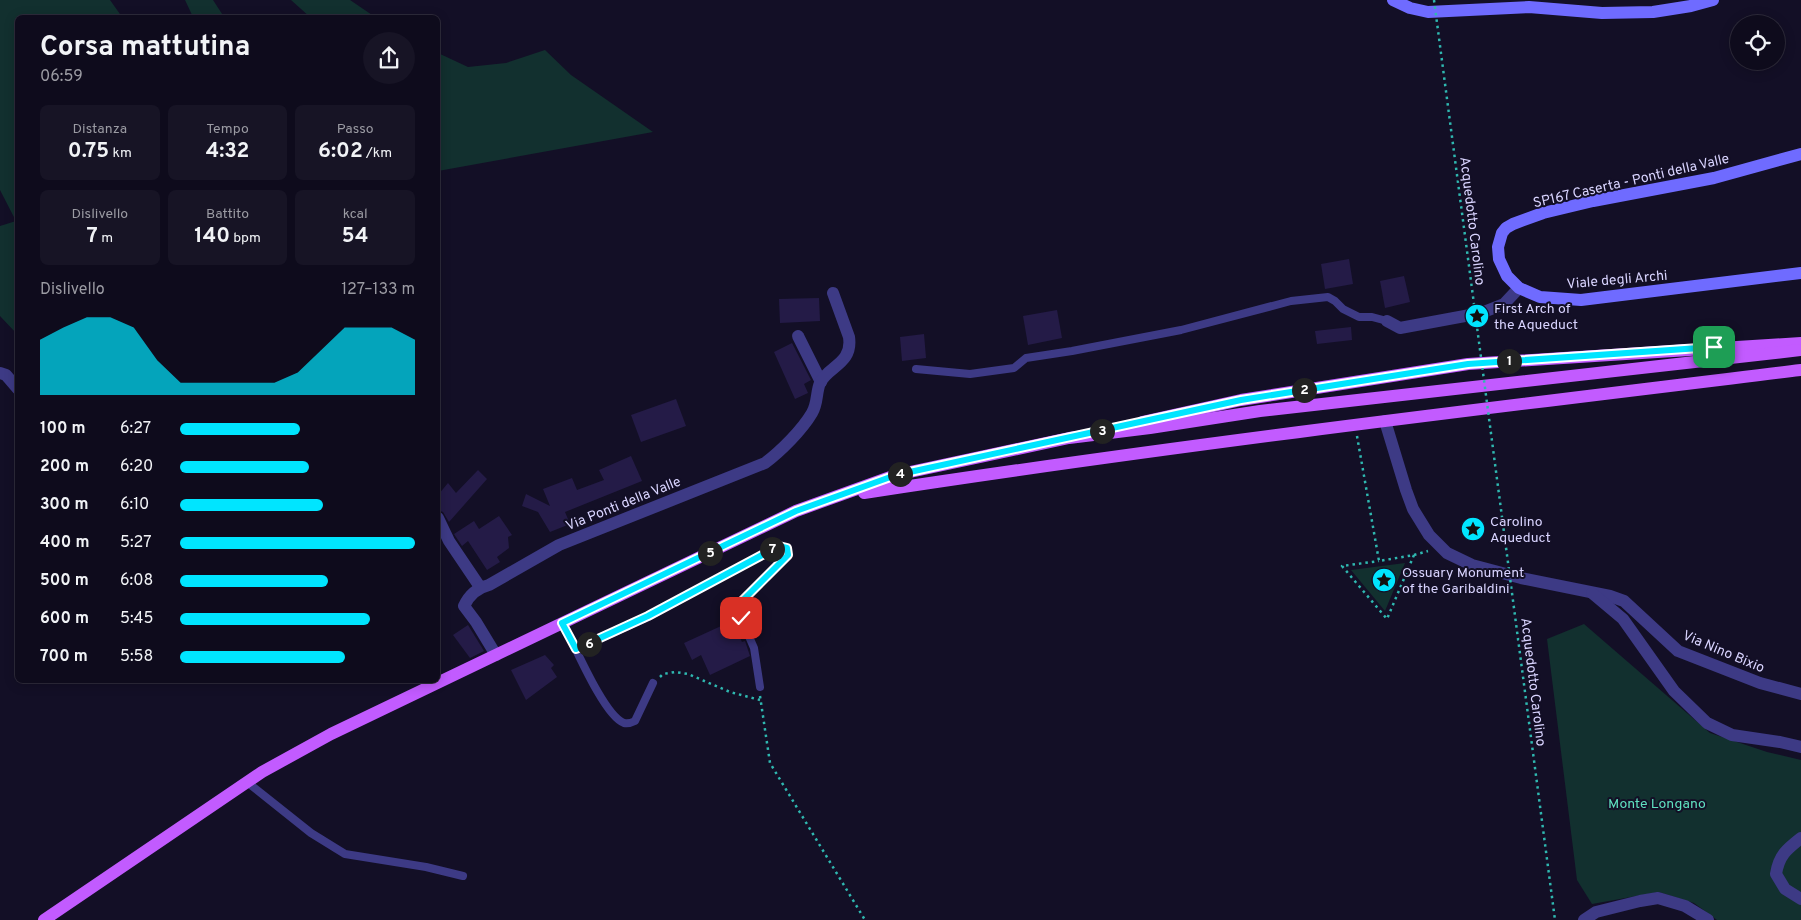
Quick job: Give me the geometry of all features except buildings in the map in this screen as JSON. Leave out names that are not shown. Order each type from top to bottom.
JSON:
[{"type":"main road","points":[[1393,0],[1410,8],[1428,12],[1529,7],[1602,13],[1653,12],[1691,6],[1713,0]]},
{"type":"main road","name":"SP167 Caserta - Ponti della Valle","points":[[1519,288],[1507,276],[1500,263],[1498,254],[1502,233],[1513,224],[1543,213],[1714,178],[1801,154]]},
{"type":"main road","name":"Viale degli Archi","points":[[1519,288],[1540,298],[1581,300],[1801,273]]},
{"type":"main road","points":[[440,682],[796,511],[896,475],[1241,400],[1468,364],[1801,342]]},
{"type":"main road","points":[[1069,438],[1150,428],[1269,409],[1801,350]]},
{"type":"main road","points":[[840,496],[988,473],[1355,424],[1801,370]]},
{"type":"main road","points":[[44,920],[262,772],[331,734],[438,683]]},
{"type":"street","points":[[1387,321],[1400,328],[1481,313],[1504,304],[1519,288]]},
{"type":"street","points":[[798,336],[821,382],[847,354],[850,344],[849,336],[833,293]]},
{"type":"street","points":[[0,373],[6,375],[15,386]]},
{"type":"street","name":"Via Ponti della Valle","points":[[496,655],[464,606],[474,592],[559,545],[765,463],[781,451],[812,413],[817,402],[821,382]]},
{"type":"street","name":"Via Nino Bixio","points":[[1385,421],[1413,509],[1429,535],[1448,553],[1472,565],[1512,576],[1610,596],[1624,602],[1678,651],[1760,683],[1801,694]]},
{"type":"street","points":[[440,522],[449,541],[480,587]]},
{"type":"street","points":[[1592,593],[1623,619],[1674,691],[1707,723],[1732,736],[1801,747]]},
{"type":"street","points":[[1801,838],[1788,848],[1778,861],[1776,874],[1786,889],[1801,899]]},
{"type":"street","points":[[1584,920],[1596,912],[1658,898],[1684,906],[1708,920]]},
{"type":"lane","points":[[916,369],[970,374],[1014,368],[1026,358],[1072,352],[1181,330],[1291,301],[1328,297],[1343,309],[1359,317],[1372,317],[1387,321]]},
{"type":"lane","points":[[576,649],[648,616],[779,546],[787,548],[788,555],[740,603],[739,610],[754,648],[760,686]]},
{"type":"lane","points":[[562,623],[600,698],[614,717],[623,723],[629,724],[634,721],[653,683]]},
{"type":"lane","points":[[247,782],[311,833],[346,854],[426,867],[463,876]]},
{"type":"path","name":"Acquedotto Carolino","points":[[1434,0],[1555,920]]},
{"type":"path","points":[[1355,424],[1379,561]]},
{"type":"path","points":[[1414,555],[1387,619],[1342,566],[1379,561],[1414,555]]},
{"type":"path","points":[[653,683],[663,674],[675,672],[688,674],[730,692],[760,700]]},
{"type":"path","points":[[760,686],[760,700],[770,763],[865,920]]},
{"type":"green space","points":[[0,0],[110,0],[121,15],[15,15],[15,219],[0,190]]},
{"type":"green space","points":[[185,0],[213,0],[223,15],[192,15]]},
{"type":"green space","points":[[291,0],[350,0],[372,15],[308,15]]},
{"type":"green space","points":[[545,50],[571,75],[653,132],[440,171],[440,54],[468,67],[506,63]]},
{"type":"green space","points":[[15,221],[15,332],[0,316],[0,226]]},
{"type":"green space","points":[[1405,563],[1385,611],[1351,570]]},
{"type":"green space","name":"Monte Longano","points":[[1584,624],[1710,733],[1767,752],[1801,760],[1801,920],[1717,920],[1694,903],[1659,892],[1592,904],[1577,880],[1547,639]]},
{"type":"place","name":"First Arch of the Aqueduct","points":[[1477,316]]},
{"type":"place","name":"Carolino Aqueduct","points":[[1473,529]]},
{"type":"place","name":"Ossuary Monument of the Garibaldini","points":[[1384,580]]},
{"type":"route","points":[[741,618],[740,603],[788,555],[787,548],[779,546],[648,616],[576,649],[562,623],[796,511],[896,475],[1241,400],[1468,364],[1714,347]]}]
